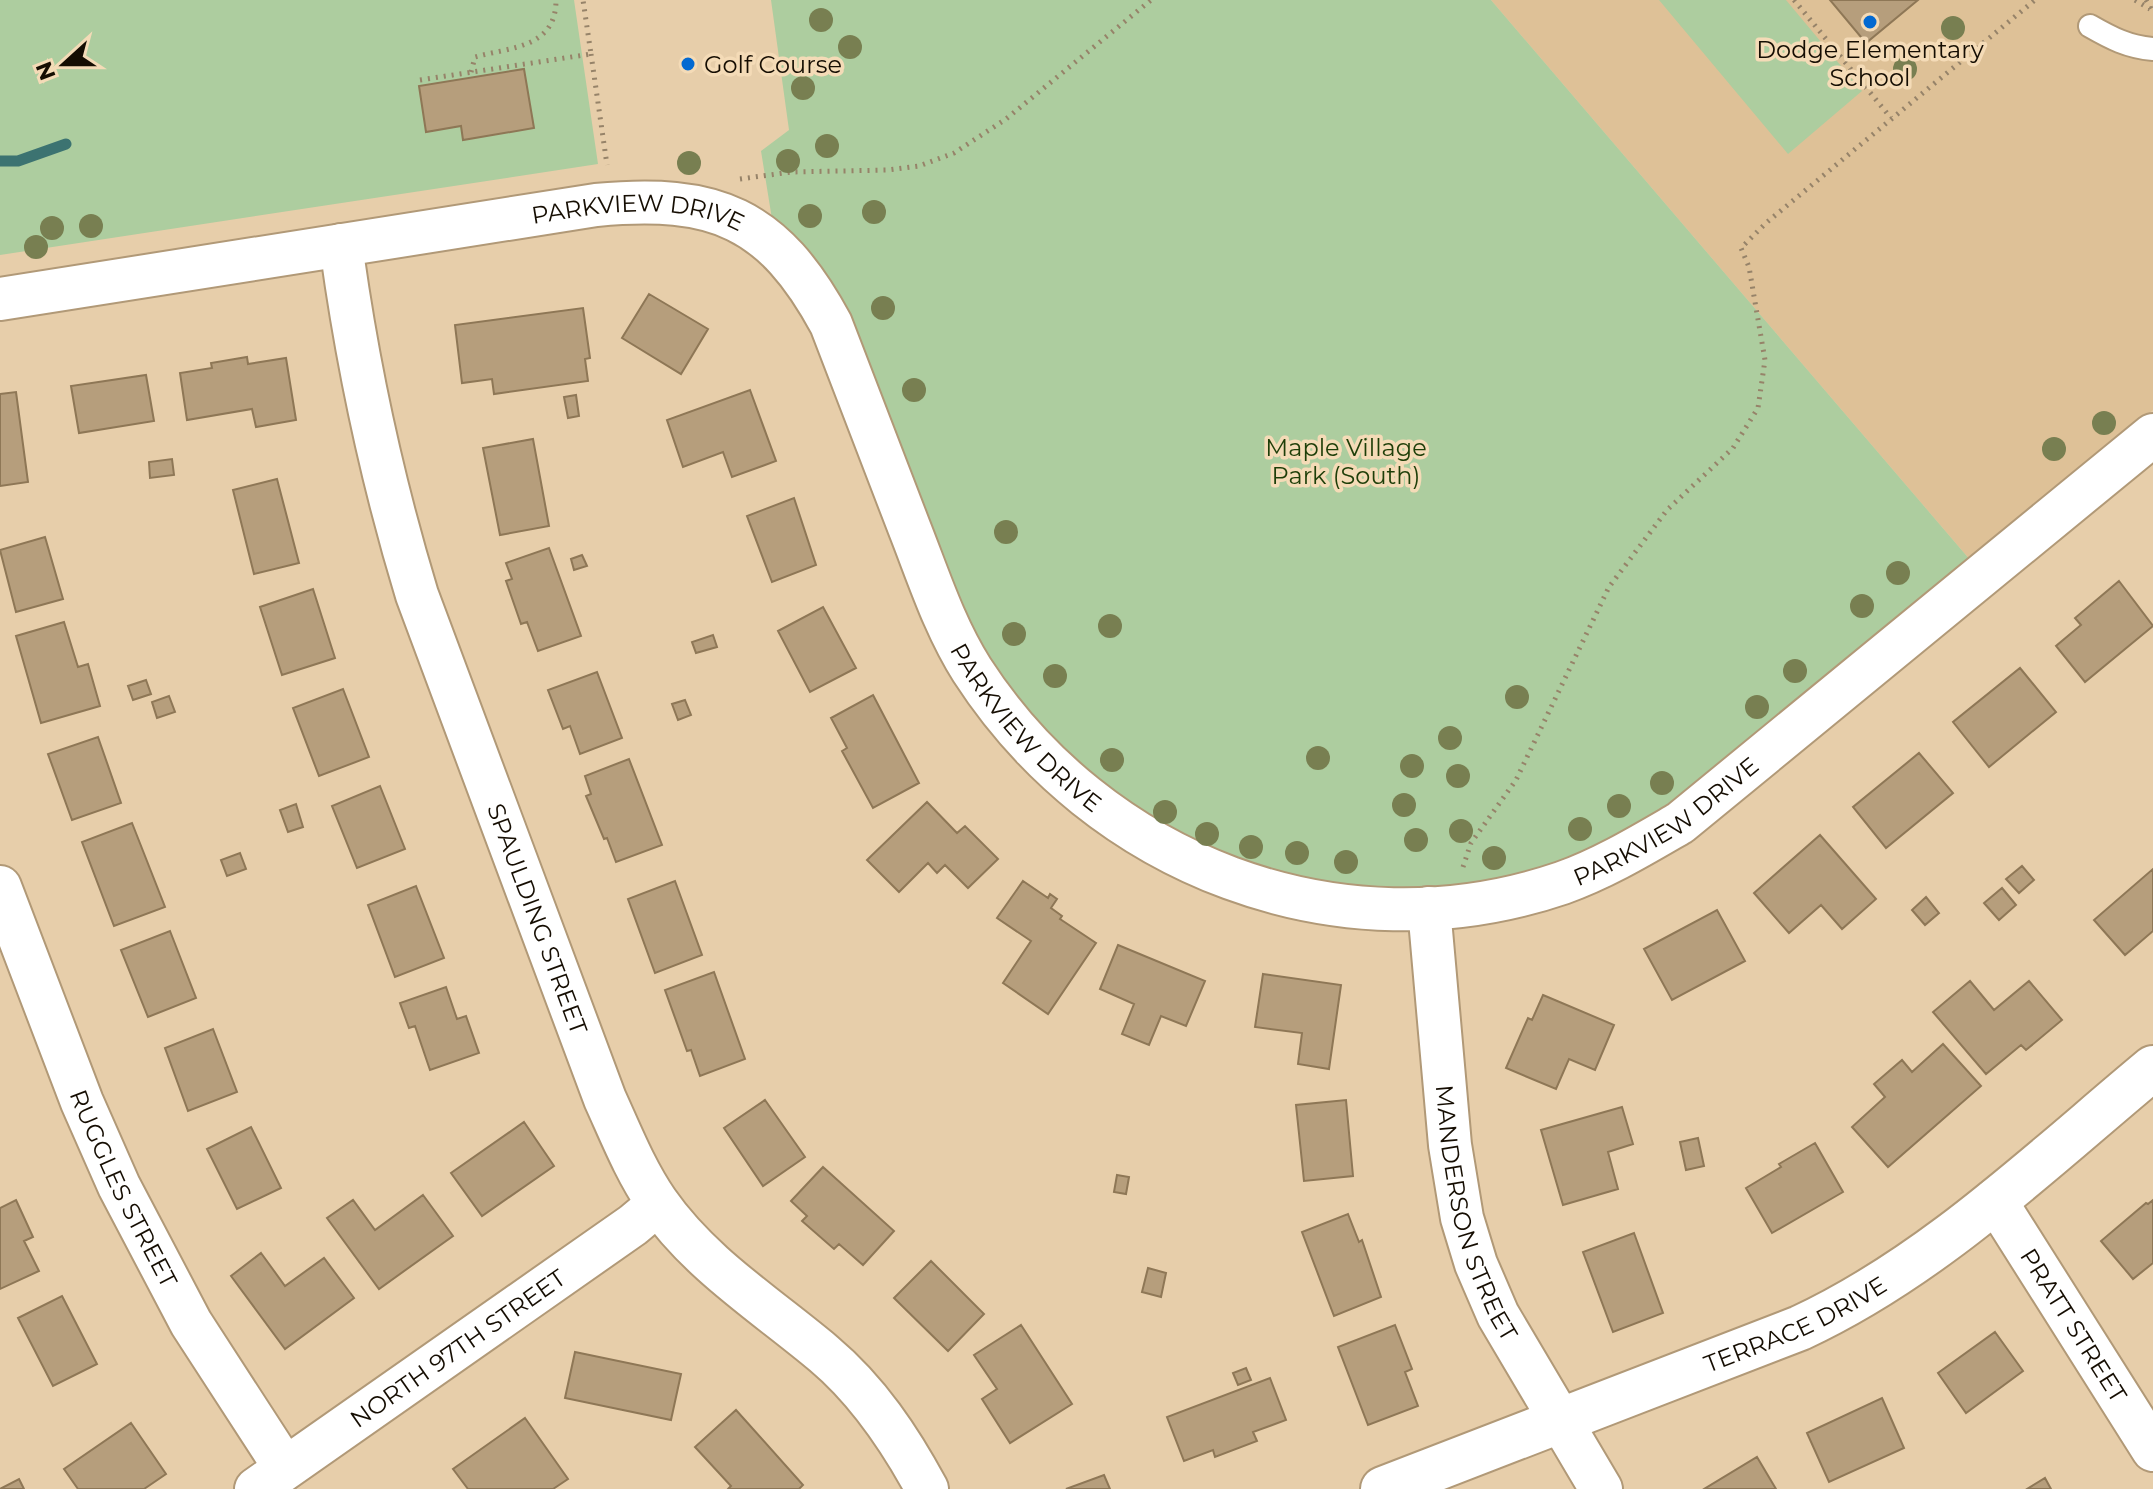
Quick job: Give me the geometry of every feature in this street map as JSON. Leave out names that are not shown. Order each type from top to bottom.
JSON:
[{"type":"street","name":"PARKVIEW DRIVE","points":[[0,299],[580,207],[642,201],[700,207],[740,222],[770,241],[810,287],[831,324],[954,636],[990,696],[1046,761],[1091,802],[1173,855],[1265,891],[1318,902],[1370,907],[1429,908],[1500,899],[1563,882],[1619,859],[1680,823],[2153,435]]},
{"type":"street","name":"SPAULDING STREET","points":[[341,245],[352,329],[392,513],[417,595],[605,1099],[631,1158],[658,1204],[715,1267],[826,1356],[858,1388],[887,1422],[927,1489]]},
{"type":"street","name":"RUGGLES STREET","points":[[0,887],[82,1102],[119,1186],[271,1479]]},
{"type":"street","name":"MANDERSON STREET","points":[[1429,908],[1450,1145],[1462,1218],[1476,1264],[1498,1315],[1601,1489]]},
{"type":"street","name":"TERRACE DRIVE","points":[[1383,1489],[1800,1328],[1846,1307],[1906,1270],[2153,1068]]},
{"type":"street","name":"PRATT STREET","points":[[1995,1200],[2153,1450]]},
{"type":"street","name":"NORTH 97TH STREET","points":[[271,1479],[633,1225],[658,1204]]},
{"type":"lane","points":[[2090,26],[2124,44],[2153,49]]},
{"type":"path","points":[[471,72],[475,57],[539,40],[556,11],[556,0]]},
{"type":"path","points":[[583,0],[608,174]]},
{"type":"path","points":[[746,179],[791,172],[888,170],[919,166],[954,153],[1027,104],[1151,0]]},
{"type":"path","points":[[1794,0],[1891,118]]},
{"type":"path","points":[[1459,879],[1471,843],[1516,780],[1609,587],[1667,510],[1733,448],[1758,408],[1765,360],[1749,267],[1741,248],[1766,223],[2035,0]]},
{"type":"path","points":[[2135,0],[2151,10]]},
{"type":"path","points":[[2146,0],[2151,10]]},
{"type":"path","points":[[420,80],[591,54]]},
{"type":"shaded area","points":[[1491,0],[2153,0],[2153,410],[1971,561]]},
{"type":"green space","points":[[0,0],[574,0],[598,164],[0,255]]},
{"type":"green space","name":"Maple Village Park (South)","points":[[771,0],[1491,0],[1971,561],[1684,800],[1596,850],[1495,883],[1398,890],[1350,888],[1232,863],[1122,806],[1034,730],[968,624],[851,325],[772,219],[761,151],[789,130]]},
{"type":"green space","points":[[1659,0],[1786,0],[1862,91],[1788,154]]},
{"type":"building","name":"Dodge Elementary School","points":[[1830,0],[1918,0],[1866,43]]},
{"type":"building","points":[[524,69],[534,128],[463,140],[461,126],[426,132],[419,86]]},
{"type":"building","points":[[649,294],[708,329],[681,374],[622,338]]},
{"type":"building","points":[[583,308],[590,358],[585,359],[588,381],[494,394],[492,379],[462,383],[455,325]]},
{"type":"building","points":[[247,357],[248,364],[286,358],[296,420],[256,427],[252,409],[187,420],[180,373],[212,368],[211,363]]},
{"type":"building","points":[[146,375],[154,421],[79,433],[71,386]]},
{"type":"building","points":[[750,390],[776,461],[732,477],[723,452],[683,467],[667,420]]},
{"type":"building","points":[[16,392],[28,482],[0,486],[0,394]]},
{"type":"building","points":[[576,395],[579,416],[568,418],[564,397]]},
{"type":"building","points":[[533,439],[549,526],[500,535],[483,448]]},
{"type":"building","points":[[172,459],[174,475],[150,478],[149,462]]},
{"type":"building","points":[[277,479],[299,563],[254,574],[233,490]]},
{"type":"building","points":[[794,498],[816,565],[772,582],[747,516]]},
{"type":"building","points":[[45,537],[63,599],[16,612],[0,550]]},
{"type":"building","points":[[549,548],[581,636],[538,651],[527,622],[521,624],[506,581],[512,579],[506,563]]},
{"type":"building","points":[[582,555],[587,566],[574,570],[571,559]]},
{"type":"building","points":[[2119,581],[2153,626],[2085,682],[2056,646],[2081,625],[2075,618]]},
{"type":"building","points":[[313,589],[335,658],[282,675],[260,607]]},
{"type":"building","points":[[823,607],[856,668],[810,692],[778,631]]},
{"type":"building","points":[[64,622],[78,667],[88,664],[100,706],[41,723],[16,636]]},
{"type":"building","points":[[713,635],[717,647],[696,653],[692,642]]},
{"type":"building","points":[[2020,668],[2056,712],[1989,767],[1953,722]]},
{"type":"building","points":[[597,672],[622,738],[580,754],[570,726],[563,729],[548,690]]},
{"type":"building","points":[[146,680],[151,694],[133,700],[128,686]]},
{"type":"building","points":[[343,689],[369,757],[319,776],[293,708]]},
{"type":"building","points":[[873,695],[919,783],[873,808],[842,751],[847,748],[831,718]]},
{"type":"building","points":[[169,696],[175,712],[157,718],[152,702]]},
{"type":"building","points":[[685,700],[691,715],[678,720],[672,704]]},
{"type":"building","points":[[98,737],[121,803],[72,820],[48,754]]},
{"type":"building","points":[[1919,753],[1953,793],[1886,848],[1853,807]]},
{"type":"building","points":[[629,759],[662,845],[616,862],[586,796],[591,794],[585,776]]},
{"type":"building","points":[[380,786],[405,849],[357,868],[332,806]]},
{"type":"building","points":[[927,802],[957,833],[965,826],[998,859],[968,888],[945,865],[937,873],[928,863],[899,892],[867,860]]},
{"type":"building","points":[[296,804],[303,827],[288,832],[280,810]]},
{"type":"building","points":[[132,823],[165,907],[114,926],[82,842]]},
{"type":"building","points":[[1820,835],[1876,899],[1842,929],[1821,905],[1789,933],[1754,893]]},
{"type":"building","points":[[240,853],[246,869],[227,876],[221,860]]},
{"type":"building","points":[[2022,866],[2034,880],[2019,893],[2006,879]]},
{"type":"building","points":[[2153,869],[2153,931],[2125,955],[2094,920]]},
{"type":"building","points":[[675,881],[702,955],[655,973],[628,899]]},
{"type":"building","points":[[1023,881],[1048,898],[1050,894],[1057,899],[1051,908],[1062,916],[1060,919],[1096,943],[1048,1014],[1003,983],[1031,941],[997,918]]},
{"type":"building","points":[[416,886],[444,958],[395,977],[368,905]]},
{"type":"building","points":[[2002,888],[2016,905],[1999,920],[1984,903]]},
{"type":"building","points":[[1926,897],[1939,913],[1925,925],[1912,910]]},
{"type":"building","points":[[1717,910],[1745,961],[1672,1000],[1644,949]]},
{"type":"building","points":[[170,931],[196,998],[148,1017],[121,950]]},
{"type":"building","points":[[1118,945],[1205,981],[1186,1026],[1161,1016],[1149,1045],[1122,1034],[1134,1004],[1100,989]]},
{"type":"building","points":[[714,972],[745,1059],[700,1076],[691,1050],[687,1051],[665,990]]},
{"type":"building","points":[[1263,974],[1341,985],[1329,1069],[1298,1064],[1302,1033],[1255,1027]]},
{"type":"building","points":[[1970,981],[1994,1010],[2029,981],[2062,1020],[2026,1050],[2021,1045],[1986,1074],[1933,1012]]},
{"type":"building","points":[[446,987],[457,1019],[466,1016],[479,1053],[430,1070],[415,1026],[409,1028],[400,1003]]},
{"type":"building","points":[[1543,995],[1614,1025],[1595,1070],[1569,1059],[1556,1089],[1506,1068],[1528,1018],[1532,1020]]},
{"type":"building","points":[[213,1029],[237,1092],[188,1111],[165,1048]]},
{"type":"building","points":[[1943,1044],[1981,1086],[1888,1167],[1852,1127],[1885,1097],[1874,1084],[1902,1060],[1912,1072]]},
{"type":"building","points":[[765,1100],[805,1157],[763,1186],[724,1128]]},
{"type":"building","points":[[1346,1100],[1353,1176],[1304,1181],[1296,1105]]},
{"type":"building","points":[[1622,1107],[1633,1144],[1608,1152],[1618,1189],[1563,1205],[1541,1130]]},
{"type":"building","points":[[524,1122],[554,1166],[482,1216],[451,1173]]},
{"type":"building","points":[[251,1127],[281,1188],[237,1209],[207,1149]]},
{"type":"building","points":[[1698,1138],[1704,1166],[1686,1170],[1680,1142]]},
{"type":"building","points":[[1815,1143],[1843,1192],[1772,1233],[1746,1188]]},
{"type":"building","points":[[823,1167],[894,1231],[863,1265],[839,1244],[834,1249],[802,1221],[807,1216],[791,1201]]},
{"type":"building","points":[[1117,1175],[1129,1177],[1126,1194],[1114,1192]]},
{"type":"building","points":[[423,1195],[453,1236],[379,1289],[327,1218],[353,1200],[375,1230]]},
{"type":"building","points":[[16,1200],[33,1237],[24,1241],[39,1271],[0,1289],[0,1208]]},
{"type":"building","points":[[2153,1200],[2153,1263],[2133,1279],[2101,1241]]},
{"type":"building","points":[[1348,1214],[1359,1242],[1362,1240],[1381,1297],[1334,1316],[1302,1232]]},
{"type":"building","points":[[1634,1233],[1663,1313],[1613,1332],[1583,1252]]},
{"type":"building","points":[[261,1253],[285,1286],[324,1258],[354,1298],[285,1349],[231,1276]]},
{"type":"building","points":[[931,1261],[984,1314],[948,1351],[894,1298]]},
{"type":"building","points":[[1148,1268],[1166,1273],[1161,1297],[1142,1292]]},
{"type":"building","points":[[62,1296],[97,1364],[53,1386],[18,1318]]},
{"type":"building","points":[[1021,1325],[1072,1404],[1010,1443],[982,1399],[997,1389],[974,1355]]},
{"type":"building","points":[[1395,1325],[1412,1369],[1405,1372],[1418,1406],[1368,1425],[1338,1347]]},
{"type":"building","points":[[1995,1332],[2023,1371],[1966,1413],[1938,1373]]},
{"type":"building","points":[[575,1352],[681,1374],[671,1420],[565,1398]]},
{"type":"building","points":[[1246,1368],[1251,1380],[1238,1385],[1233,1373]]},
{"type":"building","points":[[1270,1378],[1286,1420],[1253,1432],[1257,1441],[1215,1457],[1213,1450],[1184,1461],[1167,1417]]},
{"type":"building","points":[[1882,1398],[1904,1448],[1829,1482],[1807,1433]]},
{"type":"building","points":[[736,1410],[803,1485],[799,1489],[728,1489],[731,1486],[695,1447]]},
{"type":"building","points":[[525,1418],[568,1479],[553,1489],[468,1489],[453,1469]]},
{"type":"building","points":[[131,1423],[166,1474],[144,1489],[78,1489],[64,1469]]},
{"type":"building","points":[[1757,1457],[1776,1489],[1704,1489]]},
{"type":"building","points":[[1104,1475],[1110,1489],[1066,1489]]},
{"type":"building","points":[[2045,1478],[2051,1489],[2027,1489]]},
{"type":"building","points":[[19,1479],[24,1489],[0,1489]]},
{"type":"waterway","points":[[0,161],[18,161],[66,144]]},
{"type":"place","name":"Dodge Elementary School","points":[[1870,22]]},
{"type":"place","name":"Golf Course","points":[[688,64]]}]
